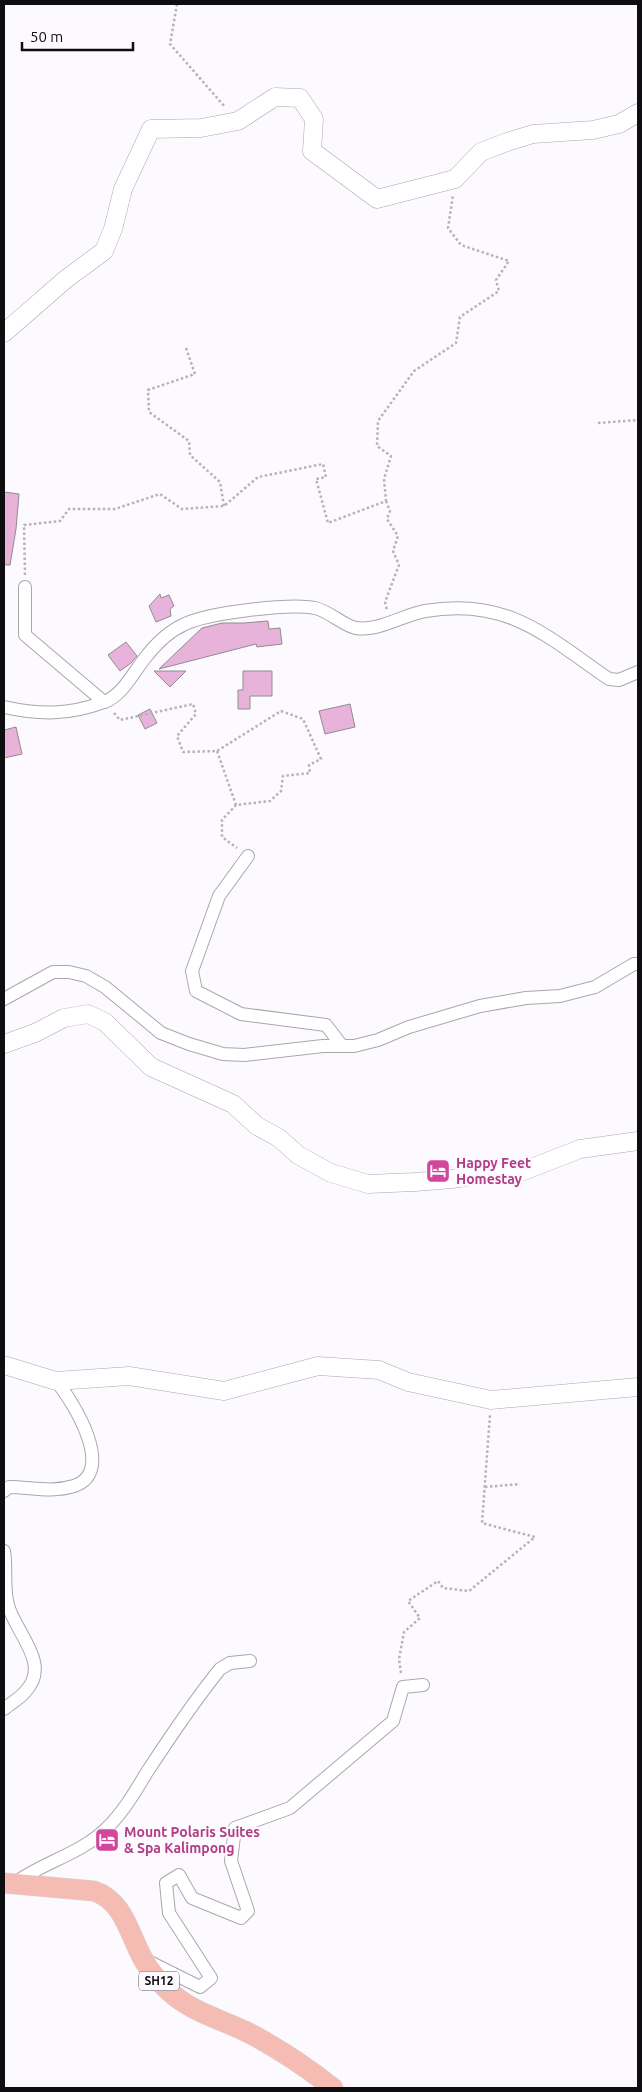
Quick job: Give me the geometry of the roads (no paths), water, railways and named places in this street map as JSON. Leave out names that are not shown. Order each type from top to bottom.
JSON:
[{"type":"main road","name":"SH12","points":[[8,1884],[94,1891],[104,1894],[113,1901],[122,1913],[143,1959],[153,1975],[170,1992],[191,2008],[280,2049],[333,2088]]},
{"type":"street","points":[[4,333],[66,278],[104,251],[113,229],[123,189],[151,129],[201,128],[238,121],[275,97],[300,98],[314,119],[312,151],[377,199],[455,179],[481,152],[507,142],[533,134],[593,130],[619,124],[638,113]]},
{"type":"street","points":[[25,587],[25,635],[104,702]]},
{"type":"street","points":[[4,707],[40,713],[57,713],[111,700],[124,687],[146,656],[165,637],[185,624],[239,611],[292,607],[316,608],[353,628],[377,627],[409,614],[437,609],[484,609],[534,627],[609,679],[619,680],[638,672]]},
{"type":"street","points":[[248,856],[219,896],[192,971],[196,991],[241,1014],[326,1025],[342,1046]]},
{"type":"street","points":[[4,1000],[53,972],[69,972],[86,976],[105,987],[161,1033],[223,1054],[244,1055],[274,1053],[301,1048],[354,1046],[378,1040],[409,1027],[480,1006],[526,998],[560,996],[595,987],[634,964],[638,964]]},
{"type":"street","points":[[4,1044],[64,1018],[88,1014],[105,1022],[151,1068],[233,1104],[257,1126],[279,1138],[298,1154],[331,1173],[368,1184],[452,1180],[490,1173],[521,1172],[580,1148],[638,1141]]},
{"type":"street","points":[[4,1365],[56,1381],[129,1376],[224,1391],[318,1366],[379,1370],[408,1382],[491,1400],[638,1387]]},
{"type":"street","points":[[4,1491],[9,1487],[50,1490],[76,1485],[88,1477],[92,1467],[91,1449],[82,1420],[67,1394],[56,1381]]},
{"type":"street","points":[[4,1551],[7,1603],[13,1620],[30,1650],[36,1668],[36,1678],[25,1693],[4,1709]]},
{"type":"street","points":[[8,1884],[69,1854],[106,1830],[126,1807],[148,1771],[220,1669],[230,1663],[250,1661]]},
{"type":"street","points":[[143,1959],[200,1987],[210,1978],[170,1913],[166,1884],[179,1875],[192,1898],[241,1918],[248,1911],[231,1861],[235,1828],[290,1808],[393,1721],[403,1687],[423,1685]]},
{"type":"place","name":"Happy Feet Homestay","points":[[438,1171]]},
{"type":"place","name":"Mount Polaris Suites & Spa Kalimpong","points":[[107,1840]]}]
